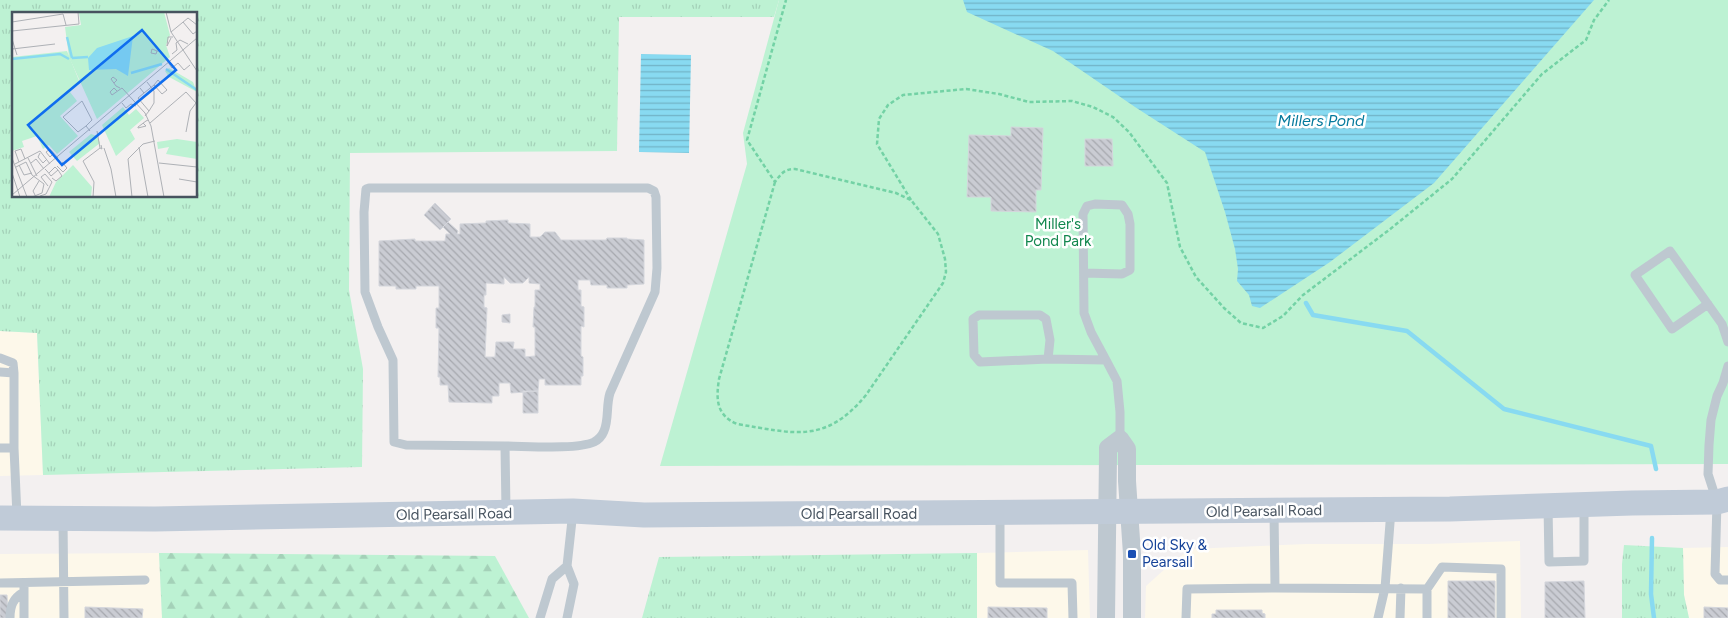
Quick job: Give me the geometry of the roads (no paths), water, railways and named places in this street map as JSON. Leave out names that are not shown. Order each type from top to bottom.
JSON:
[{"type":"main road","name":"Old Pearsall Road","points":[[9,518],[63,519],[573,511],[644,515],[1118,513],[1391,510],[1724,502]]},
{"type":"street","points":[[1106,618],[1127,449],[1120,439]]},
{"type":"street","points":[[1118,513],[1132,554],[1132,618]]},
{"type":"lane","points":[[369,188],[648,188],[654,191],[656,197],[657,234],[655,292],[610,393],[607,402],[604,432],[600,438],[593,442],[575,446],[505,446],[406,445],[394,442],[393,360],[365,292],[364,212],[366,190],[369,188]]},
{"type":"lane","points":[[1084,274],[1122,274],[1130,270],[1130,224],[1128,214],[1122,205],[1095,204],[1087,206],[1083,214],[1084,313],[1091,332],[1117,381],[1120,439]]},
{"type":"lane","points":[[1708,304],[1672,329],[1635,275],[1670,251],[1708,304],[1722,324],[1728,342]]},
{"type":"lane","points":[[1048,359],[1050,340],[1046,318],[1040,315],[979,315],[973,319],[974,355],[980,362],[1048,359],[1106,360]]},
{"type":"lane","points":[[0,358],[13,364],[14,373],[14,448],[9,518]]},
{"type":"lane","points":[[1728,366],[1711,420],[1708,474],[1724,502],[1715,574],[1720,580],[1728,580]]},
{"type":"lane","points":[[0,372],[14,373]]},
{"type":"lane","points":[[505,446],[506,513]]},
{"type":"lane","points":[[0,448],[14,448]]},
{"type":"lane","points":[[1548,506],[1549,562],[1584,562],[1584,505]]},
{"type":"lane","points":[[1378,618],[1385,588],[1391,510]]},
{"type":"lane","points":[[567,618],[574,584],[567,566],[573,511]]},
{"type":"lane","points":[[1274,511],[1274,588]]},
{"type":"lane","points":[[1000,513],[1000,583],[1072,583],[1072,618]]},
{"type":"lane","points":[[63,519],[64,618]]},
{"type":"lane","points":[[540,618],[552,579],[567,566]]},
{"type":"lane","points":[[1427,618],[1427,589],[1442,567],[1501,569],[1500,618]]},
{"type":"lane","points":[[0,583],[24,587],[64,582],[145,580]]},
{"type":"lane","points":[[10,618],[10,608],[13,600],[24,587]]},
{"type":"lane","points":[[24,587],[24,618]]},
{"type":"lane","points":[[1400,618],[1401,588]]},
{"type":"lane","points":[[1186,618],[1187,589],[1427,589]]},
{"type":"water","name":"Millers Pond","points":[[963,0],[1594,0],[1434,183],[1330,262],[1260,308],[1252,306],[1249,295],[1237,281],[1238,269],[1235,249],[1205,152],[1053,51],[967,12]]},
{"type":"water","points":[[641,54],[691,55],[689,153],[639,152]]},
{"type":"waterway","points":[[1306,303],[1313,315],[1407,331],[1504,409],[1651,446],[1656,469]]},
{"type":"waterway","points":[[1652,538],[1651,594],[1654,618]]},
{"type":"place","name":"Old Sky & Pearsall","points":[[1132,554]]},
{"type":"park label","name":"Miller's Pond Park","points":[[1058,232]]}]
